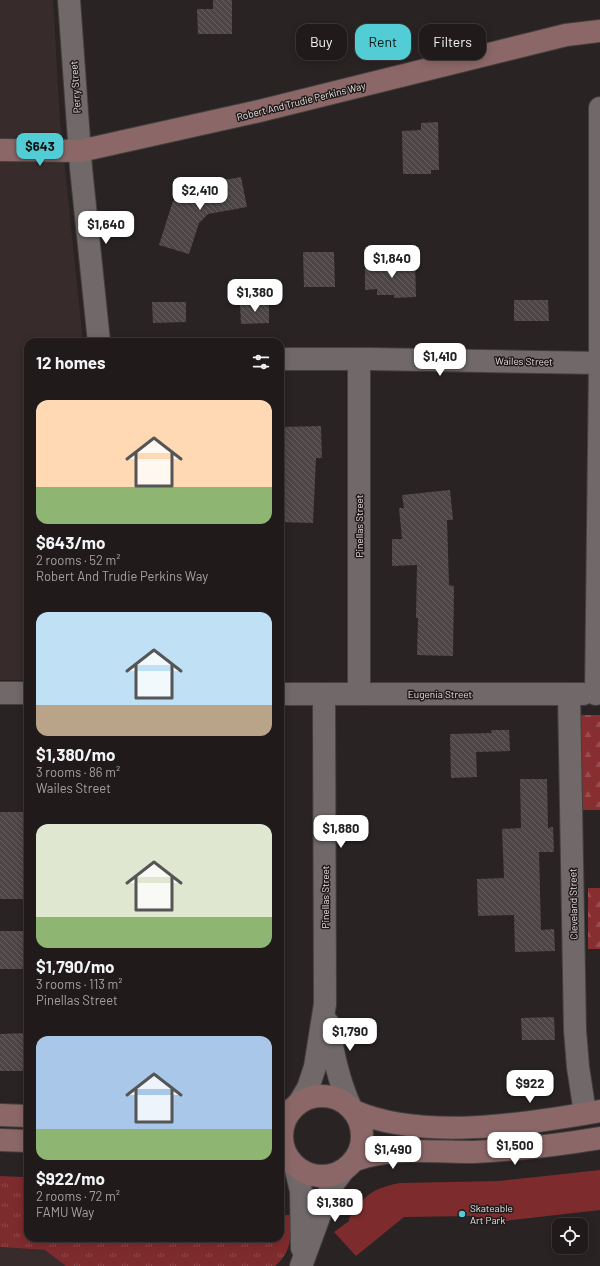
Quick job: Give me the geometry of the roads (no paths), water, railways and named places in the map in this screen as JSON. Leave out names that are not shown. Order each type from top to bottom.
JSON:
[{"type":"street","name":"Perry Street","points":[[69,0],[80,151],[99,338]]},
{"type":"street","name":"Robert And Trudie Perkins Way","points":[[0,150],[80,151],[255,112],[566,35],[600,31]]},
{"type":"street","points":[[598,694],[600,108]]},
{"type":"street","name":"Wailes Street","points":[[284,359],[600,363]]},
{"type":"street","name":"Pinellas Street","points":[[359,359],[359,694]]},
{"type":"street","points":[[0,693],[24,693]]},
{"type":"street","name":"Eugenia Street","points":[[284,694],[598,694]]},
{"type":"street","name":"Pinellas Street","points":[[290,1110],[308,1088],[315,1067],[325,1004],[324,694]]},
{"type":"street","name":"Cleveland Street","points":[[569,694],[575,1030],[578,1067],[593,1112]]},
{"type":"street","name":"Pinellas Street","points":[[325,1004],[336,1067],[343,1091],[353,1110]]},
{"type":"street","points":[[284,1122],[290,1110],[310,1098],[323,1096],[335,1098],[353,1110],[371,1118],[394,1124],[435,1127],[507,1124],[593,1112]]},
{"type":"street","points":[[302,1263],[329,1191],[349,1166],[362,1146],[363,1135],[361,1125],[353,1110]]},
{"type":"street","points":[[0,1114],[24,1116]]},
{"type":"street","points":[[289,1162],[307,1174],[322,1177],[329,1176],[369,1156],[383,1154],[496,1151],[600,1138]]},
{"type":"street","points":[[0,1140],[24,1141]]},
{"type":"street","points":[[284,1146],[301,1191],[302,1263]]},
{"type":"place","name":"Skateable Art Park","points":[[462,1214]]}]
